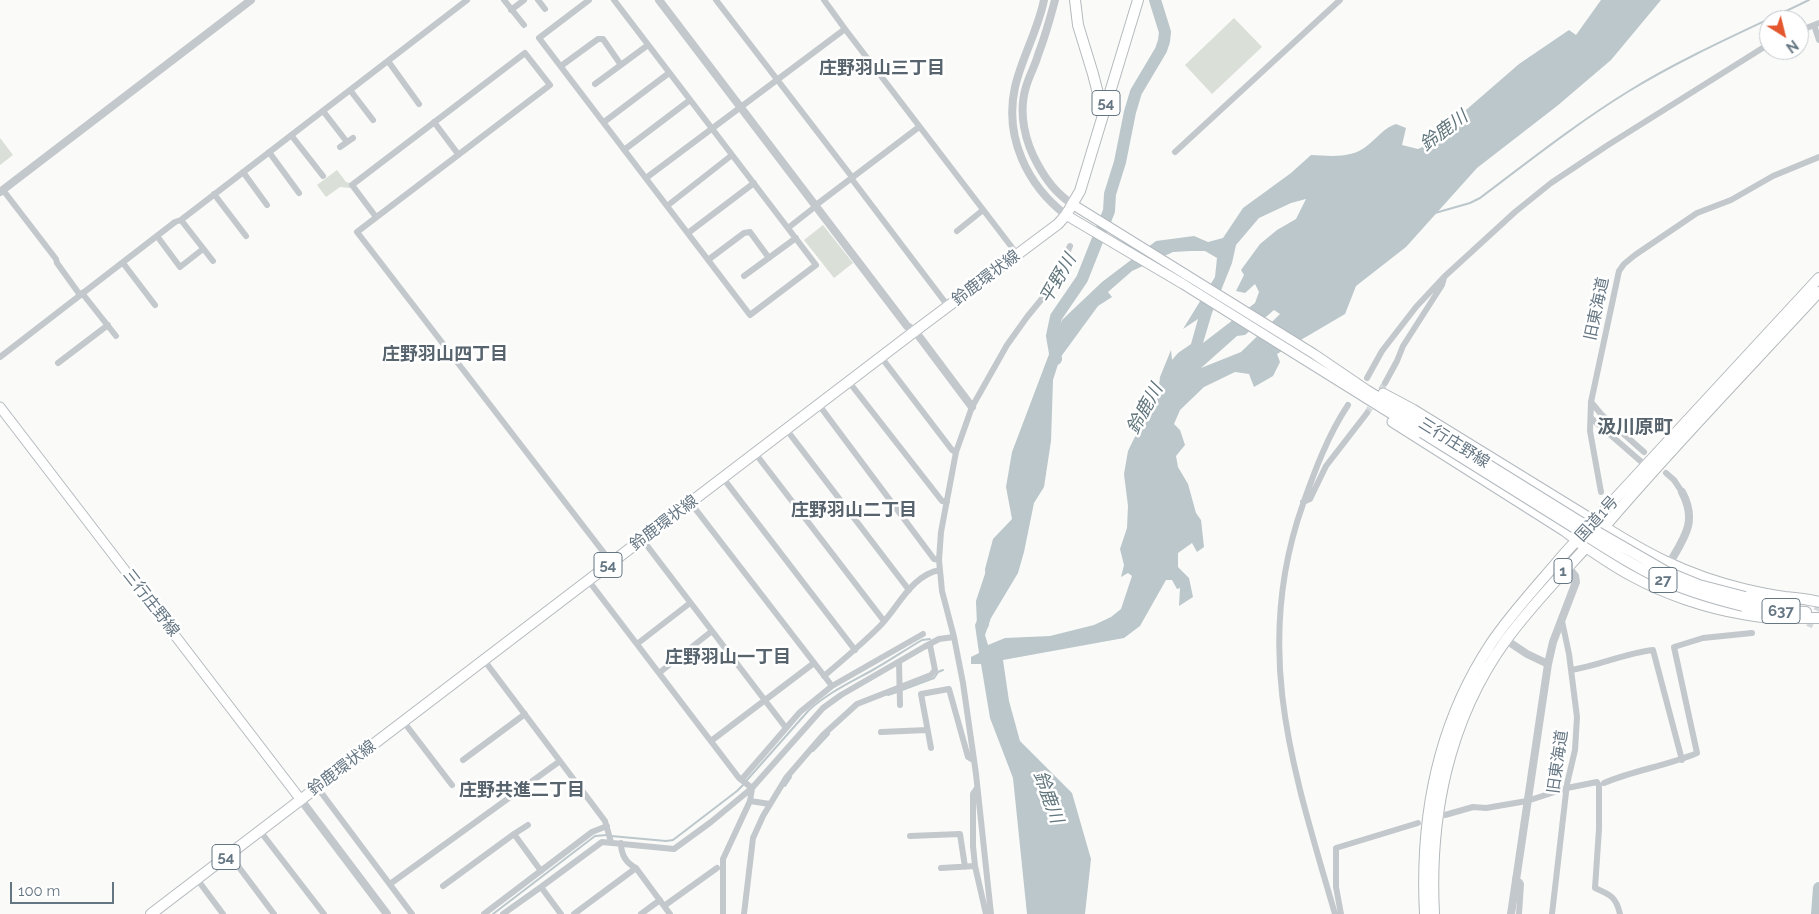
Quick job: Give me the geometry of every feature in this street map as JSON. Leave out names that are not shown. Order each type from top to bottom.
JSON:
[{"type":"main road","name":"54","points":[[1076,0],[1078,25],[1103,114]]},
{"type":"main road","name":"鈴鹿環状線","points":[[150,914],[1058,224],[1066,215],[1080,191],[1138,0]]},
{"type":"main road","name":"54","points":[[1093,74],[1102,83],[1111,86]]},
{"type":"main road","name":"三行庄野線","points":[[1072,204],[1314,354],[1413,409],[1588,535]]},
{"type":"main road","name":"三行庄野線","points":[[1066,215],[1250,326],[1337,382],[1424,429],[1588,535]]},
{"type":"main road","name":"国道1号","points":[[1425,914],[1424,865],[1428,810],[1442,748],[1459,704],[1473,674],[1490,645],[1528,595],[1588,535],[1645,465],[1819,278]]},
{"type":"main road","name":"国道1号","points":[[1434,914],[1435,828],[1446,772],[1460,726],[1484,674],[1506,640],[1568,566],[1588,535],[1604,527],[1819,292]]},
{"type":"main road","name":"三行庄野線","points":[[1337,382],[1395,424],[1564,531],[1588,535]]},
{"type":"main road","name":"三行庄野線","points":[[1367,384],[1424,429]]},
{"type":"main road","name":"三行庄野線","points":[[0,408],[300,800]]},
{"type":"main road","name":"27","points":[[1588,535],[1604,527],[1669,564],[1744,602],[1766,617],[1819,618]]},
{"type":"main road","name":"27","points":[[1588,535],[1631,576],[1711,607],[1744,602]]},
{"type":"main road","name":"27","points":[[1588,535],[1638,567],[1659,578],[1702,595],[1744,602],[1819,603]]},
{"type":"main road","name":"637","points":[[1744,602],[1766,610],[1819,612]]},
{"type":"street","points":[[116,336],[81,294],[2,191],[251,0]]},
{"type":"street","points":[[0,357],[467,0]]},
{"type":"street","points":[[504,0],[524,25]]},
{"type":"street","points":[[511,10],[524,0]]},
{"type":"street","points":[[538,0],[545,9]]},
{"type":"street","points":[[589,0],[539,38],[750,315],[816,265],[614,0]]},
{"type":"street","points":[[659,0],[907,326],[915,331],[972,407]]},
{"type":"street","points":[[716,0],[948,306]]},
{"type":"street","points":[[824,0],[1017,254]]},
{"type":"street","points":[[1044,0],[1013,99],[1014,133],[1022,160],[1034,183],[1050,203],[1066,215]]},
{"type":"street","points":[[1055,0],[1038,57],[1026,86],[1023,119],[1029,146],[1042,173],[1058,194],[1072,204]]},
{"type":"street","points":[[1175,152],[1340,0]]},
{"type":"street","points":[[1816,24],[1819,40]]},
{"type":"street","points":[[646,178],[845,29]]},
{"type":"street","points":[[561,66],[598,39],[603,39],[621,65]]},
{"type":"street","points":[[595,84],[648,45]]},
{"type":"street","points":[[1367,384],[1373,365],[1397,329],[1444,277],[1515,212],[1551,183],[1608,145],[1759,50]]},
{"type":"street","points":[[376,217],[352,185],[525,53],[550,85],[357,232],[612,562]]},
{"type":"street","points":[[388,61],[420,104]]},
{"type":"street","points":[[604,122],[669,72]]},
{"type":"street","points":[[350,90],[372,120]]},
{"type":"street","points":[[624,150],[690,100]]},
{"type":"street","points":[[323,110],[347,142]]},
{"type":"street","points":[[434,122],[458,154]]},
{"type":"street","points":[[788,228],[919,127]]},
{"type":"street","points":[[292,135],[323,176]]},
{"type":"street","points":[[340,147],[353,138]]},
{"type":"street","points":[[269,152],[299,193]]},
{"type":"street","points":[[667,206],[732,155]]},
{"type":"street","name":"旧東海道","points":[[1601,492],[1590,431],[1591,402],[1619,272],[1624,264],[1654,241],[1697,213],[1731,200],[1773,176],[1819,157]]},
{"type":"street","points":[[243,172],[267,205]]},
{"type":"street","points":[[688,233],[754,183]]},
{"type":"street","points":[[214,194],[246,236]]},
{"type":"street","points":[[956,231],[983,210]]},
{"type":"street","points":[[181,220],[213,262]]},
{"type":"street","points":[[708,260],[744,233],[750,232],[769,258]]},
{"type":"street","points":[[157,236],[180,267],[204,249]]},
{"type":"street","points":[[744,276],[796,238]]},
{"type":"street","points":[[991,914],[963,684],[942,591],[939,560],[941,532],[956,452],[972,407],[1007,345],[1054,284],[1070,246]]},
{"type":"street","points":[[122,263],[155,306]]},
{"type":"street","points":[[1385,383],[1403,346],[1442,285],[1444,277]]},
{"type":"street","points":[[58,363],[108,325]]},
{"type":"street","points":[[881,357],[952,450],[956,452]]},
{"type":"street","points":[[849,382],[942,501],[946,502]]},
{"type":"street","points":[[1591,402],[1644,452]]},
{"type":"street","points":[[818,405],[934,559],[939,560]]},
{"type":"street","points":[[1335,914],[1294,763],[1284,717],[1280,681],[1278,628],[1283,580],[1293,532],[1306,492],[1325,446],[1348,405]]},
{"type":"street","points":[[1304,502],[1310,499],[1326,466],[1367,414]]},
{"type":"street","points":[[1591,418],[1645,465]]},
{"type":"street","points":[[786,429],[909,590]]},
{"type":"street","points":[[755,453],[884,622]]},
{"type":"street","points":[[1666,473],[1674,480],[1682,492],[1689,506],[1690,521],[1684,540],[1669,564]]},
{"type":"street","points":[[723,478],[855,650]]},
{"type":"street","points":[[690,502],[832,686]]},
{"type":"street","points":[[642,539],[786,728]]},
{"type":"street","points":[[1511,914],[1548,664],[1554,642],[1575,586],[1575,576],[1568,566]]},
{"type":"street","points":[[824,676],[884,622],[909,590],[930,572],[940,570]]},
{"type":"street","points":[[588,580],[739,778],[751,787]]},
{"type":"street","points":[[637,644],[690,603]]},
{"type":"street","name":"旧東海道","points":[[1552,914],[1567,788],[1575,750],[1576,725],[1571,670],[1562,621]]},
{"type":"street","points":[[659,673],[712,631]]},
{"type":"street","points":[[1604,784],[1626,774],[1649,770],[1682,760],[1697,753],[1674,646],[1703,638],[1752,633]]},
{"type":"street","points":[[742,779],[806,706],[832,686],[923,634]]},
{"type":"street","points":[[484,914],[523,892],[541,887],[602,842],[674,849],[712,822],[751,787],[823,708],[840,695],[939,639],[954,638]]},
{"type":"street","points":[[1506,640],[1526,654],[1548,664]]},
{"type":"street","points":[[744,914],[753,838],[786,778],[823,735],[846,712],[866,699],[932,675],[935,670],[930,645]]},
{"type":"street","points":[[1571,670],[1586,668],[1634,652],[1653,650],[1682,760]]},
{"type":"street","points":[[484,660],[605,820],[611,842]]},
{"type":"street","points":[[899,662],[900,704]]},
{"type":"street","points":[[711,741],[814,663]]},
{"type":"street","points":[[931,748],[921,694],[948,689],[968,757],[973,760]]},
{"type":"street","points":[[463,760],[525,714]]},
{"type":"street","points":[[404,722],[452,785]]},
{"type":"street","points":[[881,732],[928,730]]},
{"type":"street","points":[[390,884],[560,760]]},
{"type":"street","points":[[1445,815],[1473,807],[1486,808],[1527,800],[1567,788],[1597,782],[1599,786],[1599,829],[1595,888],[1610,894],[1615,899],[1620,914]]},
{"type":"street","points":[[317,787],[412,914]]},
{"type":"street","points":[[723,914],[722,859],[750,801],[751,787]]},
{"type":"street","points":[[977,788],[973,794],[973,846],[975,866],[986,914]]},
{"type":"street","points":[[300,800],[387,914]]},
{"type":"street","points":[[750,801],[770,804]]},
{"type":"street","points":[[1341,914],[1336,886],[1336,848],[1418,823]]},
{"type":"street","points":[[443,886],[528,824]]},
{"type":"street","points":[[503,914],[541,870],[592,832],[607,826]]},
{"type":"street","points":[[260,831],[324,914]]},
{"type":"street","points":[[514,834],[541,870]]},
{"type":"street","points":[[910,836],[960,834],[965,867]]},
{"type":"street","points":[[621,843],[621,852],[631,865],[636,868],[670,914]]},
{"type":"street","points":[[229,854],[274,914]]},
{"type":"street","points":[[942,868],[975,866]]},
{"type":"street","points":[[574,914],[636,868]]},
{"type":"street","points":[[664,906],[717,868]]},
{"type":"street","points":[[197,879],[223,914]]},
{"type":"street","points":[[1515,879],[1521,884],[1519,914]]},
{"type":"street","points":[[541,887],[561,914]]},
{"type":"street","points":[[641,914],[660,900]]},
{"type":"shaded area","points":[[1234,18],[1262,47],[1212,94],[1185,65]]},
{"type":"shaded area","points":[[0,138],[13,155],[0,165]]},
{"type":"shaded area","points":[[337,170],[346,182],[350,183],[350,188],[340,187],[326,197],[317,185]]},
{"type":"shaded area","points":[[823,225],[853,263],[834,278],[804,240]]},
{"type":"water","name":"鈴鹿川","points":[[1601,0],[1661,0],[1611,60],[1557,106],[1477,168],[1406,247],[1356,286],[1345,314],[1277,354],[1280,362],[1273,376],[1254,387],[1249,374],[1235,372],[1204,387],[1180,410],[1174,424],[1180,430],[1185,445],[1176,456],[1178,467],[1188,484],[1196,513],[1201,520],[1204,547],[1197,552],[1192,543],[1178,553],[1178,567],[1189,578],[1193,597],[1179,606],[1180,588],[1177,589],[1172,580],[1166,580],[1140,626],[1124,638],[1003,660],[1009,701],[1020,741],[1072,793],[1091,859],[1085,914],[1027,914],[1013,778],[990,718],[981,664],[971,664],[971,657],[979,653],[975,625],[987,597],[985,569],[993,539],[1012,519],[1006,487],[1012,452],[1062,320],[1102,282],[1156,241],[1194,236],[1208,242],[1223,238],[1243,208],[1291,173],[1311,155],[1341,156],[1355,153],[1396,124],[1406,128],[1402,145],[1418,149],[1449,135],[1466,110],[1519,64],[1569,30],[1576,35]],"holes":[[[1306,199],[1296,219],[1277,230],[1260,244],[1241,270],[1244,275],[1236,291],[1245,293],[1255,284],[1259,292],[1255,303],[1203,343],[1212,313],[1232,263],[1236,245],[1259,218],[1291,203]],[[1205,251],[1217,258],[1215,277],[1183,329],[1198,319],[1191,344],[1172,360],[1171,350],[1160,377],[1158,394],[1128,451],[1124,474],[1128,506],[1127,528],[1120,549],[1124,565],[1121,577],[1128,573],[1132,576],[1121,609],[1111,617],[1094,625],[1050,636],[1005,638],[988,645],[985,635],[991,618],[1018,573],[1034,503],[1044,487],[1051,441],[1053,380],[1060,358],[1098,306],[1112,297],[1108,292],[1132,271],[1173,252]],[[1274,310],[1280,314],[1241,352],[1201,368],[1237,336],[1245,335]]]},
{"type":"waterway","name":"平野川","points":[[1056,359],[1052,336],[1056,317],[1082,279],[1109,211],[1110,194],[1120,162],[1136,92],[1161,50],[1164,41],[1165,32],[1155,0]]},
{"type":"waterway","points":[[1435,213],[1470,203],[1480,198],[1572,129],[1651,78],[1718,43],[1809,0]]},
{"type":"waterway","name":"平野川","points":[[983,624],[982,602],[991,575]]},
{"type":"waterway","points":[[747,780],[816,704],[922,640],[930,639]]},
{"type":"waterway","points":[[902,690],[934,678],[938,672],[943,670]]},
{"type":"waterway","points":[[888,695],[897,692]]},
{"type":"waterway","points":[[813,751],[829,734]]},
{"type":"waterway","points":[[785,786],[791,777]]},
{"type":"waterway","points":[[611,836],[673,840],[744,784]]},
{"type":"waterway","points":[[493,914],[595,836],[607,835]]},
{"type":"waterway","points":[[1817,914],[1819,888]]},
{"type":"tunnel","points":[[1367,413],[1385,383]]},
{"type":"tunnel","points":[[1809,627],[1819,605]]},
{"type":"district","name":"庄野羽山三丁目","points":[[882,69]]},
{"type":"district","name":"庄野羽山四丁目","points":[[445,355]]},
{"type":"district","name":"汲川原町","points":[[1635,427]]},
{"type":"district","name":"庄野羽山二丁目","points":[[854,511]]},
{"type":"district","name":"庄野羽山一丁目","points":[[728,658]]},
{"type":"district","name":"庄野共進二丁目","points":[[522,791]]}]
